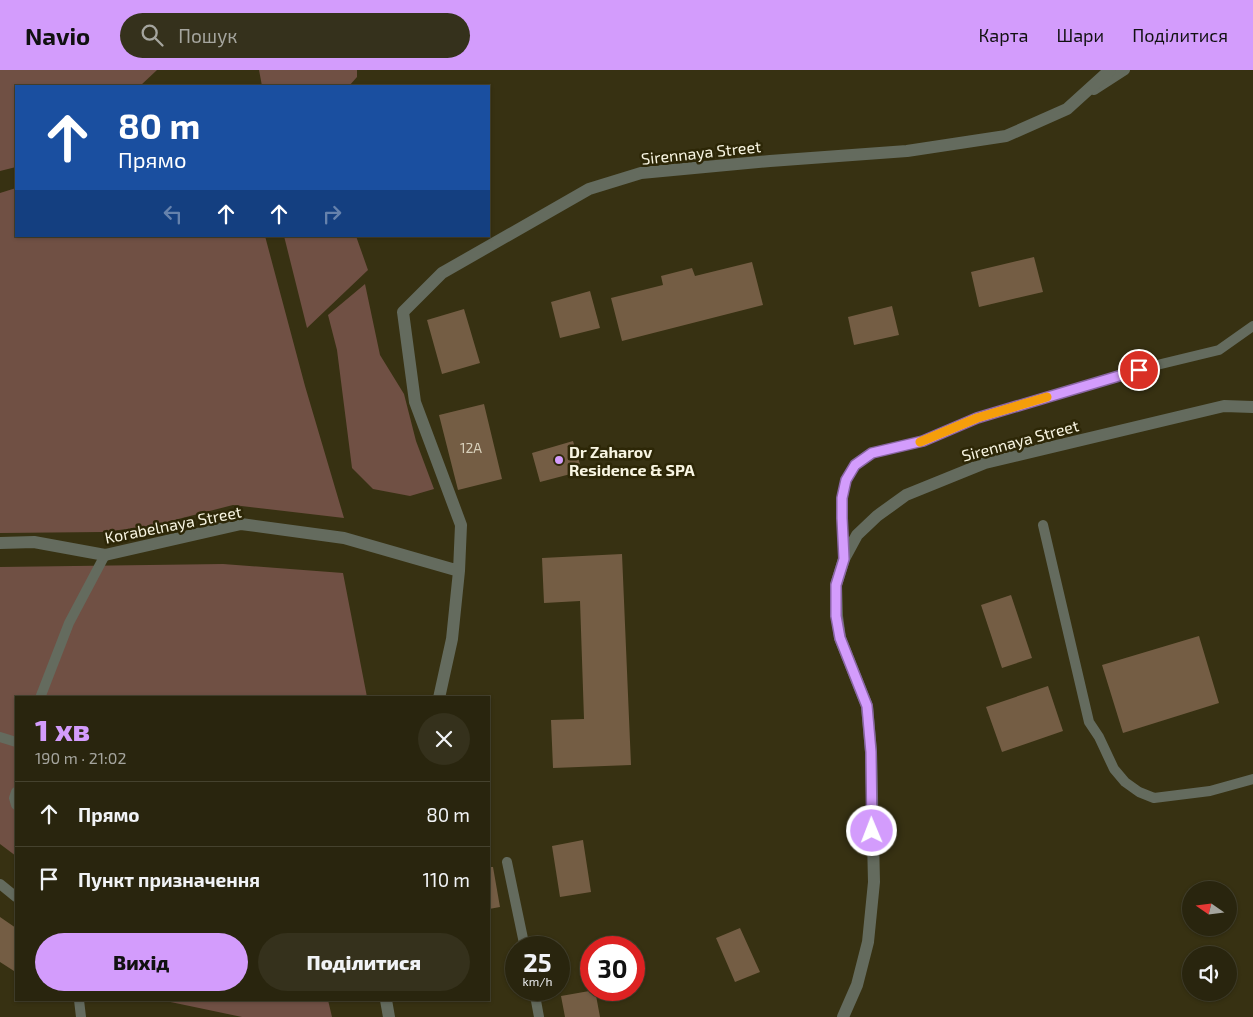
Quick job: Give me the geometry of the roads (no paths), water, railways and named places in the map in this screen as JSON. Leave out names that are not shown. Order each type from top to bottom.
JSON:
[{"type":"street","name":"Sirennaya Street","points":[[459,571],[461,525],[415,402],[403,312],[442,273],[589,189],[642,173],[907,151],[1006,136],[1067,109],[1110,70]]},
{"type":"street","name":"Sirennaya Street","points":[[843,1017],[857,985],[868,942],[874,882],[871,752],[867,706],[840,638],[836,616],[836,585],[844,559],[857,535],[877,516],[906,495],[985,463],[1224,406],[1253,407]]},
{"type":"street","name":"Korabelnaya Street","points":[[0,543],[34,542],[105,555],[241,524],[344,538],[459,571]]},
{"type":"street","points":[[439,696],[452,639],[459,571]]},
{"type":"street","points":[[386,1001],[389,1017]]},
{"type":"lane","points":[[1067,109],[1125,70]]},
{"type":"lane","points":[[844,559],[842,498],[846,480],[855,465],[872,453],[923,441],[977,418],[1157,365],[1219,350],[1253,326]]},
{"type":"lane","points":[[1043,525],[1089,722],[1099,737],[1114,768],[1125,782],[1139,792],[1154,798],[1210,791],[1253,779]]},
{"type":"lane","points":[[41,696],[69,623],[105,555]]},
{"type":"lane","points":[[0,736],[15,742]]},
{"type":"lane","points":[[507,862],[522,936]]},
{"type":"lane","points":[[0,884],[15,896]]},
{"type":"lane","points":[[80,1001],[81,1017]]},
{"type":"lane","points":[[536,1001],[540,1017]]},
{"type":"place","name":"Dr Zaharov Residence & SPA","points":[[559,460]]}]
